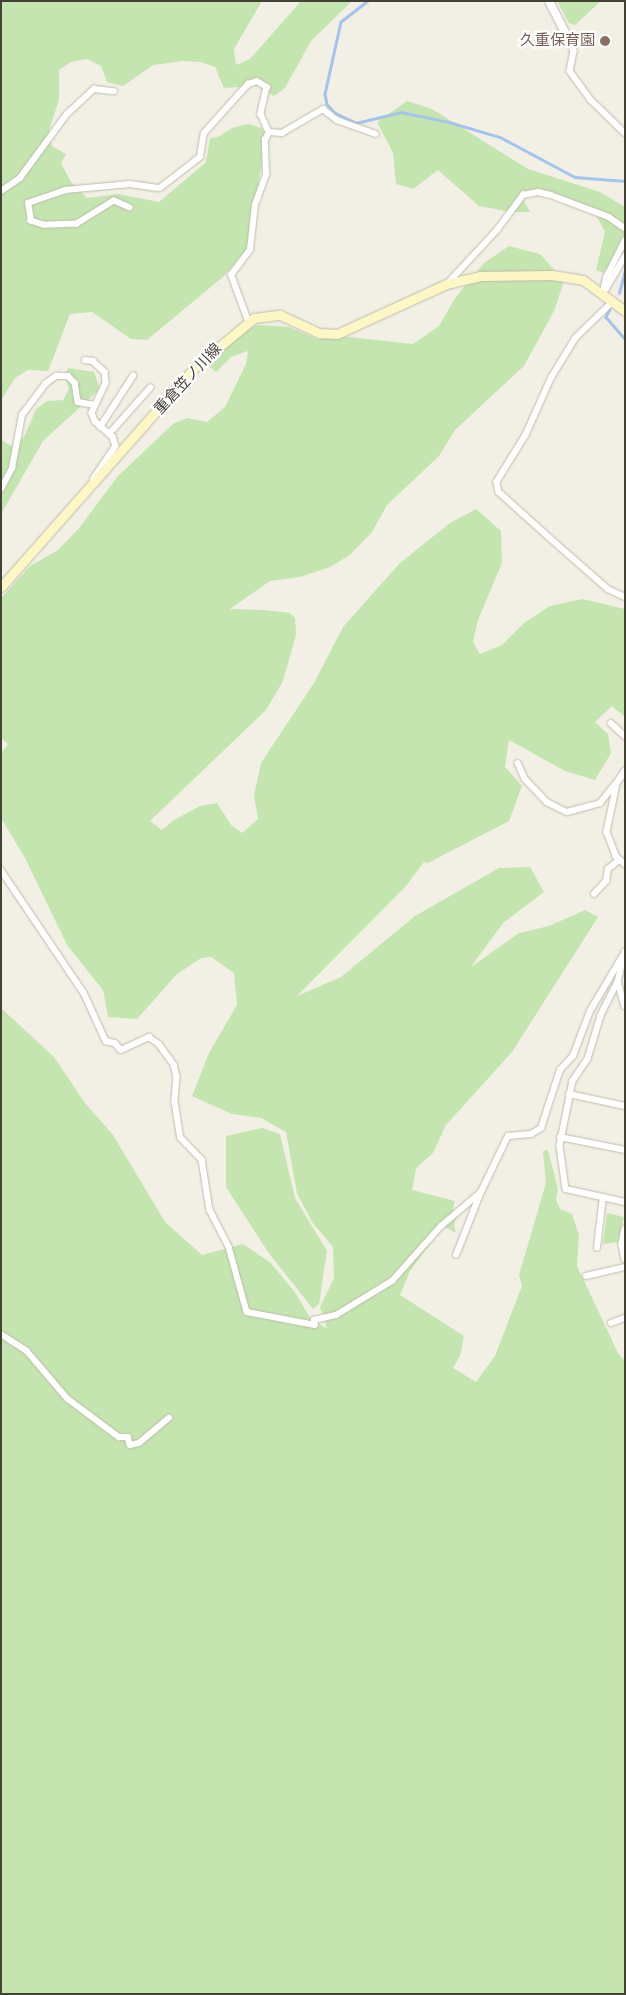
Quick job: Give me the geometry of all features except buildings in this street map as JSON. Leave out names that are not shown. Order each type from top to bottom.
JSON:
[{"type":"main road","name":"重倉笠ノ川線","points":[[1,588],[95,484],[195,367],[248,321],[262,316],[280,315],[319,333],[337,334],[446,284],[481,276],[570,275],[603,293],[625,311]]},
{"type":"street","points":[[549,1],[574,52],[570,71],[591,100],[625,133]]},
{"type":"street","points":[[130,208],[114,201],[77,224],[44,225],[31,221],[28,203],[65,190],[130,184],[160,188],[200,157],[204,133],[248,84],[257,81],[267,87],[261,114],[269,132]]},
{"type":"street","points":[[1,191],[20,178],[67,114],[94,90],[114,92]]},
{"type":"street","points":[[269,132],[282,132],[323,109],[337,120],[376,134]]},
{"type":"street","points":[[248,321],[231,275],[250,250],[255,205],[266,174],[264,140],[269,132]]},
{"type":"street","points":[[446,284],[498,230],[523,195],[538,192],[551,195],[609,217],[625,228]]},
{"type":"street","points":[[603,293],[606,278],[625,240]]},
{"type":"street","points":[[603,293],[625,256]]},
{"type":"street","points":[[613,302],[576,338],[552,377],[526,436],[496,482],[499,492],[550,538],[608,589],[625,597]]},
{"type":"street","points":[[85,360],[93,361],[105,372],[106,383],[92,413],[100,427],[109,434],[116,446],[93,476],[95,484]]},
{"type":"street","points":[[1,489],[12,468],[22,415],[45,384],[56,376],[68,376],[75,383],[78,402],[95,405]]},
{"type":"street","points":[[100,427],[133,376]]},
{"type":"street","points":[[109,434],[150,388]]},
{"type":"street","points":[[611,723],[625,736]]},
{"type":"street","points":[[518,763],[525,779],[547,802],[567,812],[600,803],[623,773]]},
{"type":"street","points":[[623,773],[607,832],[619,860],[625,864]]},
{"type":"street","points":[[594,894],[606,881],[608,869],[619,860]]},
{"type":"street","points":[[1,870],[84,992],[106,1041],[115,1043],[121,1050],[149,1037],[159,1044],[174,1065],[177,1076],[175,1102],[181,1138],[202,1160],[210,1210],[229,1246],[247,1312],[315,1325],[314,1320],[336,1315],[392,1281],[441,1226],[481,1192]]},
{"type":"street","points":[[456,1255],[481,1192],[508,1136],[531,1134],[541,1128],[560,1070],[573,1056],[590,1011],[623,954]]},
{"type":"street","points":[[623,954],[618,982],[601,1016],[588,1059],[573,1081],[560,1137],[566,1189],[625,1202]]},
{"type":"street","points":[[618,982],[625,1006]]},
{"type":"street","points":[[569,1094],[625,1106]]},
{"type":"street","points":[[560,1137],[625,1150]]},
{"type":"street","points":[[597,1248],[603,1197]]},
{"type":"street","points":[[625,1229],[622,1245],[625,1259]]},
{"type":"street","points":[[586,1276],[625,1267]]},
{"type":"street","points":[[610,1323],[625,1318]]},
{"type":"street","points":[[1,1334],[28,1351],[68,1399],[119,1437],[128,1437],[130,1445],[139,1443],[169,1418]]},
{"type":"green space","points":[[1,1],[262,1],[234,49],[236,65],[250,59],[301,1],[352,1],[311,41],[285,88],[274,96],[258,86],[224,88],[215,67],[200,62],[183,61],[153,65],[123,86],[107,82],[101,66],[87,59],[71,62],[59,70],[59,100],[49,130],[52,146],[66,154],[61,163],[71,182],[87,198],[118,194],[159,202],[206,162],[210,138],[218,137],[232,128],[248,124],[262,128],[268,142],[262,161],[250,237],[245,251],[224,276],[147,340],[131,339],[92,312],[70,314],[48,371],[28,370],[15,378],[1,400]]},
{"type":"green space","points":[[557,1],[601,1],[575,25],[569,23]]},
{"type":"green space","points":[[407,101],[432,109],[528,169],[600,192],[625,207],[625,242],[612,263],[603,273],[596,270],[605,232],[596,215],[540,189],[521,195],[530,212],[512,212],[479,206],[438,170],[413,189],[396,184],[393,153],[377,122]]},
{"type":"green space","points":[[509,246],[540,254],[564,281],[554,311],[524,366],[455,430],[439,456],[387,505],[372,532],[350,555],[330,567],[300,577],[270,581],[230,609],[290,613],[295,618],[296,635],[283,681],[266,710],[150,821],[162,830],[174,820],[200,806],[217,803],[231,825],[242,833],[258,819],[254,795],[261,763],[314,683],[343,627],[400,563],[450,523],[476,509],[501,531],[502,563],[478,620],[473,642],[480,654],[502,645],[524,623],[550,606],[582,599],[625,609],[625,717],[612,706],[595,722],[608,734],[611,753],[595,780],[565,771],[509,740],[505,767],[522,786],[509,821],[428,863],[424,862],[406,886],[297,996],[341,977],[415,916],[499,868],[530,867],[544,892],[503,923],[471,967],[519,933],[549,926],[585,910],[598,917],[512,1052],[446,1125],[433,1153],[416,1168],[412,1190],[455,1201],[453,1208],[457,1216],[454,1225],[456,1233],[443,1226],[410,1271],[400,1295],[464,1336],[460,1356],[453,1368],[476,1382],[495,1356],[522,1286],[519,1275],[546,1183],[543,1151],[548,1150],[558,1189],[556,1200],[560,1209],[572,1214],[579,1235],[577,1266],[618,1353],[625,1361],[625,1994],[1,1994],[1,1008],[54,1057],[85,1103],[113,1135],[165,1222],[202,1255],[243,1244],[271,1263],[296,1294],[312,1321],[327,1328],[320,1307],[334,1278],[333,1247],[312,1222],[297,1193],[286,1132],[261,1118],[232,1114],[192,1096],[209,1053],[237,1005],[234,973],[211,957],[201,958],[176,975],[137,1019],[108,1017],[103,990],[67,945],[25,858],[1,818],[1,753],[8,744],[1,738],[1,598],[30,566],[58,550],[80,527],[118,476],[173,424],[187,418],[207,422],[225,407],[246,364],[248,351],[231,357],[216,372],[206,364],[228,338],[257,325],[289,327],[317,339],[349,337],[413,344],[439,326],[455,298],[484,263]]},
{"type":"green space","points":[[68,368],[94,372],[100,389],[43,441],[1,514],[1,440],[15,448],[25,435],[36,409],[47,401],[63,400],[69,389],[65,375]]},
{"type":"green space","points":[[262,1128],[280,1134],[295,1198],[327,1251],[319,1304],[313,1309],[268,1252],[226,1187],[226,1136]]},
{"type":"green space","points":[[607,1213],[624,1217],[618,1242],[603,1244]]},
{"type":"waterway","points":[[368,1],[341,22],[325,94],[327,104],[335,113],[356,123],[401,112],[449,122],[500,137],[575,177],[625,181]]},
{"type":"waterway","points":[[619,293],[625,271]]},
{"type":"waterway","points":[[610,309],[606,317],[625,339]]},
{"type":"place","name":"久重保育園","points":[[605,41]]}]
